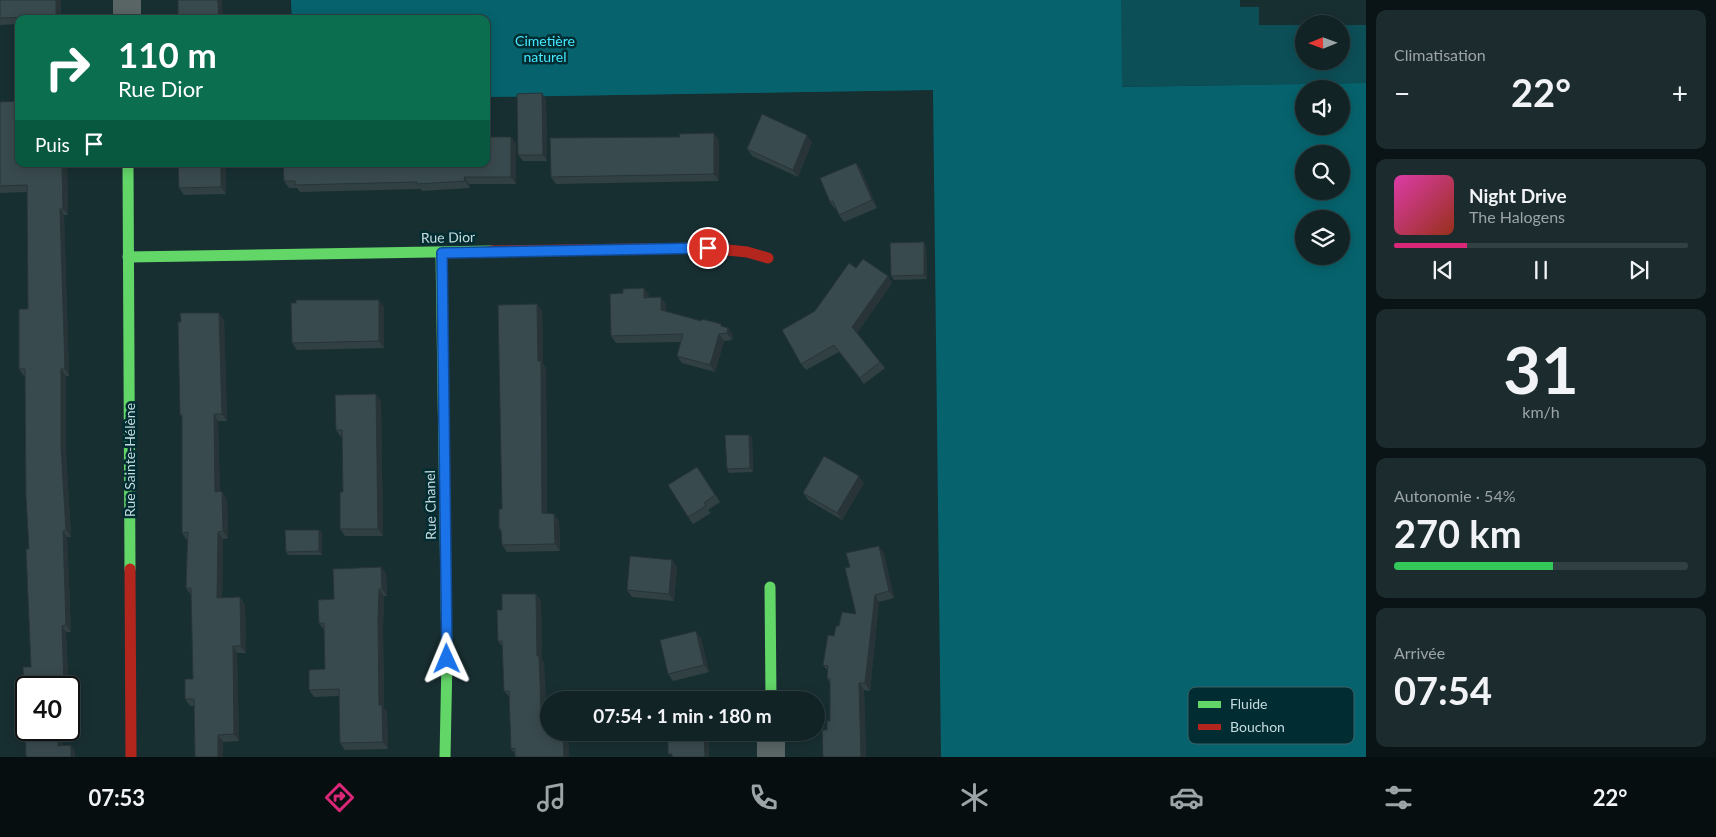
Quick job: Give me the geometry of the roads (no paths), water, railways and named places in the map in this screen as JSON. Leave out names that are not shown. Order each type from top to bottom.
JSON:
[{"type":"street","points":[[127,0],[127,15]]},
{"type":"street","name":"Rue Sainte-Hélène","points":[[128,167],[131,757]]},
{"type":"street","name":"Rue Dior","points":[[128,256],[290,252],[442,253],[708,248],[747,252],[768,258]]},
{"type":"street","name":"Rue Chanel","points":[[442,253],[447,659],[445,757]]},
{"type":"street","points":[[770,587],[771,691]]},
{"type":"street","points":[[771,741],[771,757]]},
{"type":"park label","name":"Cimetière naturel","points":[[545,48]]}]
